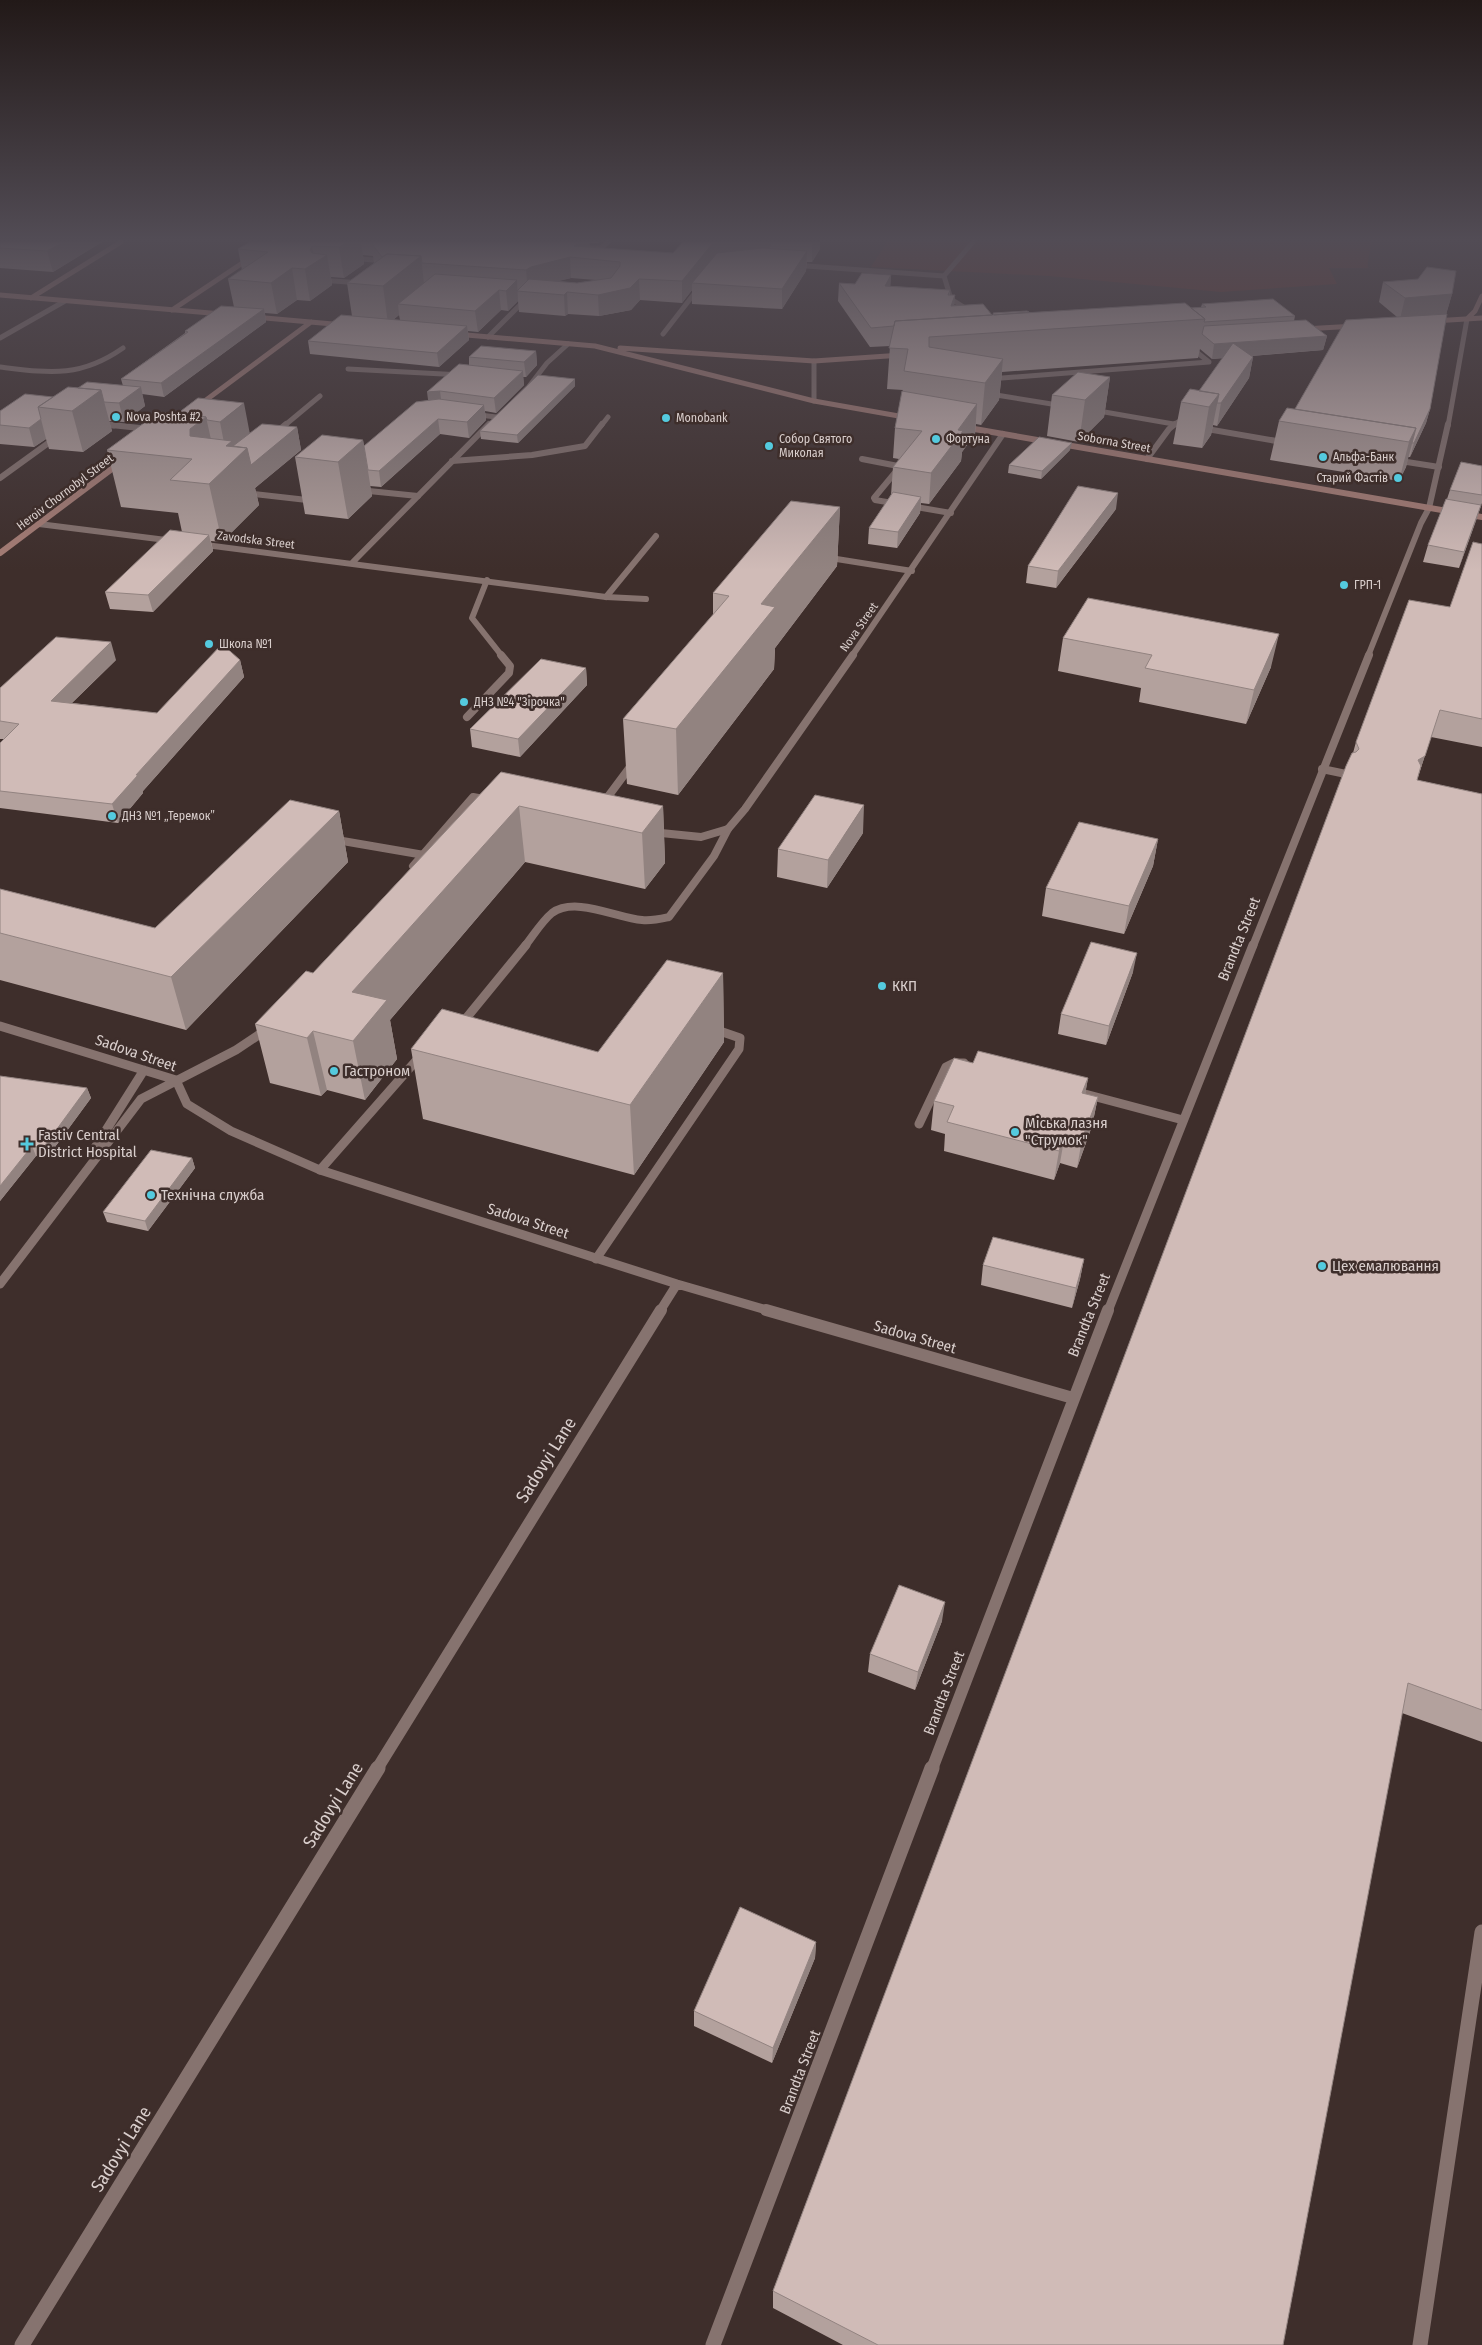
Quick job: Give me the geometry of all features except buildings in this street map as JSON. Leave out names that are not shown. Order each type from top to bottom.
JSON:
[{"type":"main road","points":[[189,412],[271,351]]},
{"type":"main road","points":[[617,351],[814,401],[918,420]]},
{"type":"main road","points":[[674,351],[814,361],[905,355]]},
{"type":"main road","name":"Soborna Street","points":[[955,426],[1482,517]]},
{"type":"main road","name":"Heroiv Chornobyl Street","points":[[0,553],[128,457]]},
{"type":"street","points":[[0,367],[50,372],[76,370],[96,364],[117,351]]},
{"type":"street","points":[[527,388],[534,382],[547,363],[560,351]]},
{"type":"street","points":[[1196,351],[1209,362],[1212,368]]},
{"type":"street","name":"Brandta Street","points":[[712,2345],[1073,1398],[1322,769],[1424,515],[1429,508],[1452,407],[1461,351]]},
{"type":"street","points":[[814,361],[814,401]]},
{"type":"street","points":[[1069,406],[990,394],[989,379],[1209,362]]},
{"type":"street","points":[[348,369],[386,373],[425,372],[465,375]]},
{"type":"street","points":[[524,381],[534,382]]},
{"type":"street","points":[[267,439],[320,396]]},
{"type":"street","points":[[1088,410],[1292,444]]},
{"type":"street","points":[[352,563],[502,412]]},
{"type":"street","points":[[465,413],[496,418]]},
{"type":"street","points":[[452,461],[532,455],[585,446],[608,417]]},
{"type":"street","points":[[1147,459],[1169,429],[1182,419]]},
{"type":"street","points":[[93,424],[155,430]]},
{"type":"street","points":[[0,478],[66,430]]},
{"type":"street","name":"Nova Street","points":[[456,1032],[552,913],[562,907],[574,907],[659,922],[669,917],[714,856],[728,829],[745,809],[912,571],[1002,434]]},
{"type":"street","points":[[862,459],[898,466],[898,469],[874,498],[875,500],[951,513]]},
{"type":"street","points":[[1390,459],[1439,467]]},
{"type":"street","points":[[352,489],[418,496]]},
{"type":"street","points":[[233,492],[307,500],[318,490]]},
{"type":"street","points":[[39,524],[178,541]]},
{"type":"street","points":[[606,597],[656,536]]},
{"type":"street","name":"Zavodska Street","points":[[188,543],[488,580],[606,597],[646,599]]},
{"type":"street","points":[[811,555],[912,571]]},
{"type":"street","points":[[467,717],[509,673],[510,666],[472,618],[488,580]]},
{"type":"street","points":[[597,812],[638,757]]},
{"type":"street","points":[[1322,769],[1346,774]]},
{"type":"street","points":[[404,876],[473,797],[500,802]]},
{"type":"street","points":[[639,830],[669,835],[701,837],[728,829]]},
{"type":"street","points":[[322,837],[424,855]]},
{"type":"street","points":[[0,1284],[56,1208],[141,1099],[236,1050],[269,1028],[275,1020]]},
{"type":"street","points":[[596,1259],[739,1049],[740,1038],[728,1032],[700,1025]]},
{"type":"street","name":"Sadova Street","points":[[0,1026],[176,1080],[187,1104],[231,1131],[320,1170],[677,1284],[1073,1398]]},
{"type":"street","points":[[320,1170],[430,1051]]},
{"type":"street","points":[[919,1124],[946,1067],[954,1062],[974,1065]]},
{"type":"street","points":[[56,1208],[144,1070]]},
{"type":"street","points":[[1079,1093],[1183,1120]]},
{"type":"street","name":"Sadovyi Lane","points":[[22,2345],[677,1284]]},
{"type":"street","points":[[1420,2345],[1482,1932]]},
{"type":"place","name":"Nova Poshta #2","points":[[116,417]]},
{"type":"place","name":"Monobank","points":[[666,418]]},
{"type":"place","name":"Фортуна","points":[[936,439]]},
{"type":"place","name":"Собор Святого Миколая","points":[[769,446]]},
{"type":"place","name":"Альфа-Банк","points":[[1323,457]]},
{"type":"place","name":"Старий Фастів","points":[[1398,478]]},
{"type":"place","name":"ГРП-1","points":[[1344,585]]},
{"type":"place","name":"Школа №1","points":[[209,644]]},
{"type":"place","name":"ДНЗ №4 \"Зірочка\"","points":[[464,702]]},
{"type":"place","name":"ДНЗ №1 „Теремок”","points":[[112,816]]},
{"type":"place","name":"ККП","points":[[882,986]]},
{"type":"place","name":"Гастроном","points":[[334,1071]]},
{"type":"place","name":"Міська лазня \"Струмок\"","points":[[1015,1132]]},
{"type":"place","name":"Fastiv Central District Hospital","points":[[27,1144]]},
{"type":"place","name":"Технічна служба","points":[[151,1195]]},
{"type":"place","name":"Цех емалювання","points":[[1322,1266]]}]
